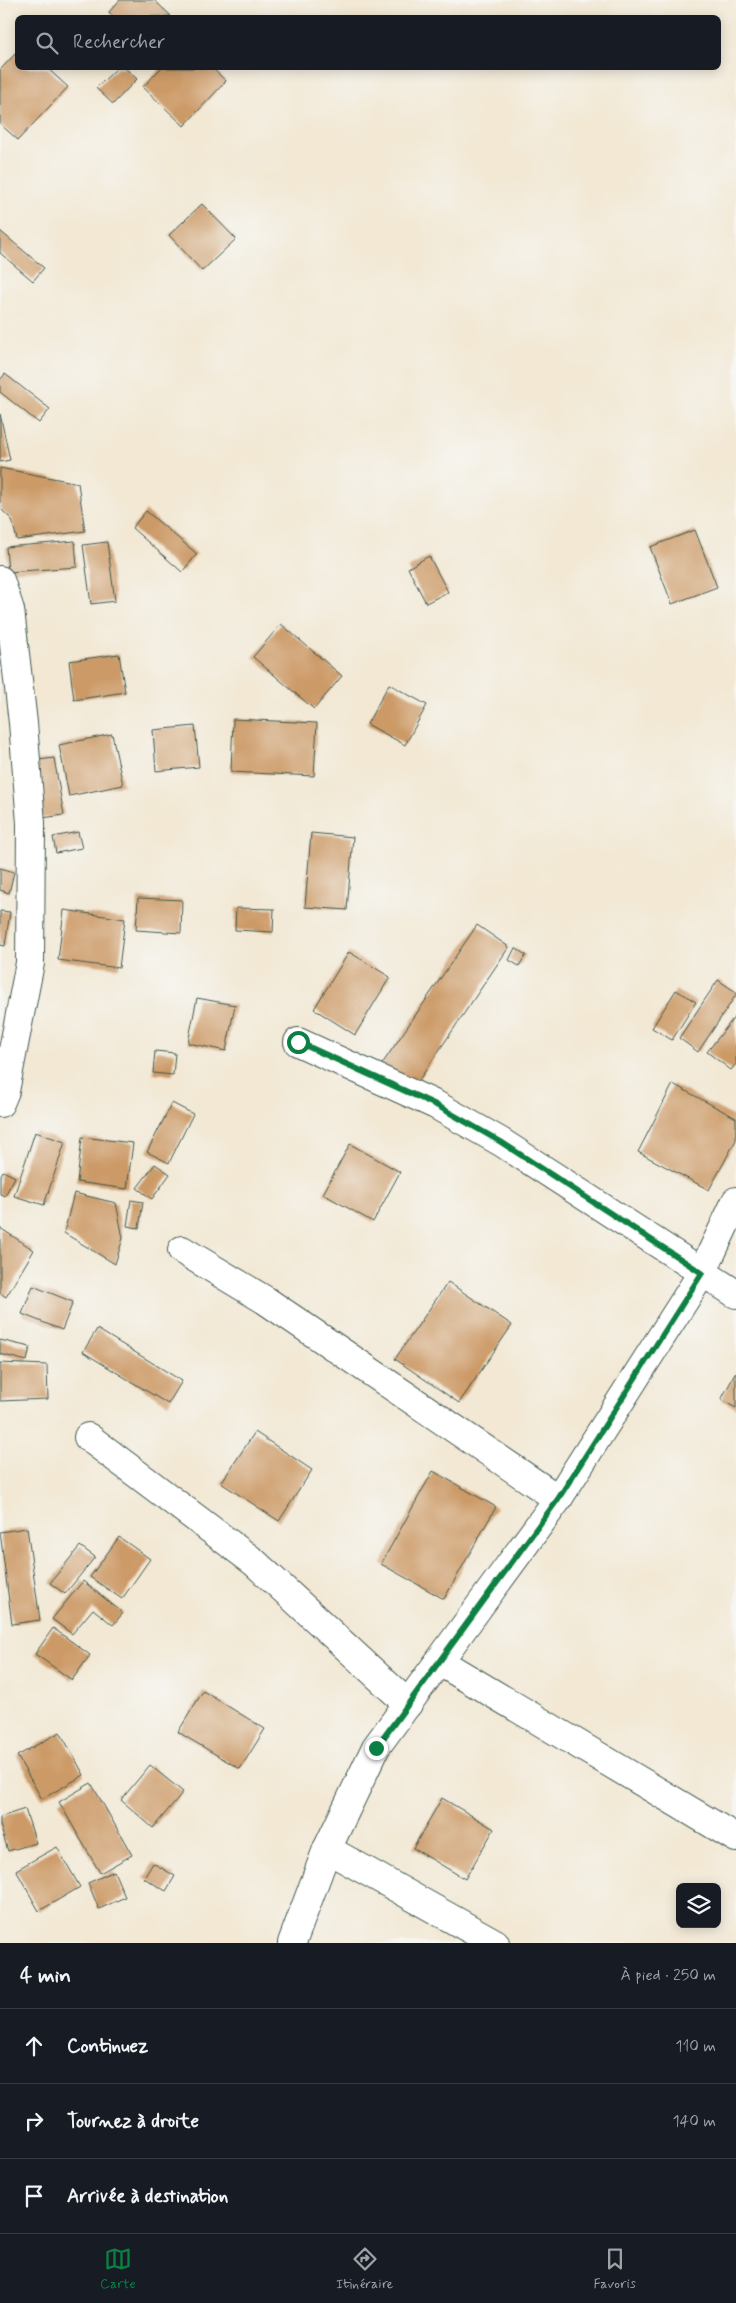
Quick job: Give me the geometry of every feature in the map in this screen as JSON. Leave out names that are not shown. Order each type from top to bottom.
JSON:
[{"type":"street","points":[[0,580],[10,610],[23,723],[30,823],[30,963],[2,1095]]},
{"type":"street","points":[[298,1042],[436,1105],[501,1142],[736,1294]]},
{"type":"street","points":[[292,1943],[327,1849],[376,1748],[558,1499],[702,1273],[736,1201]]},
{"type":"street","points":[[182,1250],[265,1300],[558,1499]]},
{"type":"street","points":[[88,1437],[254,1562],[408,1704]]},
{"type":"street","points":[[440,1662],[736,1838]]},
{"type":"street","points":[[327,1849],[495,1943]]},
{"type":"building","points":[[120,0],[154,0],[170,15],[112,15],[109,12]]},
{"type":"building","points":[[15,54],[15,70],[49,70],[68,87],[18,140],[0,124],[0,70]]},
{"type":"building","points":[[115,70],[127,70],[137,79],[113,104],[96,88]]},
{"type":"building","points":[[159,70],[214,70],[226,81],[184,126],[143,87]]},
{"type":"building","points":[[202,204],[236,239],[202,271],[169,235]]},
{"type":"building","points":[[0,231],[44,268],[33,281],[0,253]]},
{"type":"building","points":[[5,374],[50,409],[39,423],[0,392],[0,380]]},
{"type":"building","points":[[0,414],[10,460],[0,462]]},
{"type":"building","points":[[0,468],[78,483],[85,531],[17,540],[12,520],[0,508]]},
{"type":"building","points":[[146,511],[197,554],[182,572],[132,528]]},
{"type":"building","points":[[695,530],[717,587],[672,604],[650,547]]},
{"type":"building","points":[[75,541],[77,567],[8,572],[6,547]]},
{"type":"building","points":[[107,542],[115,601],[91,604],[83,545]]},
{"type":"building","points":[[429,556],[448,592],[426,603],[408,568]]},
{"type":"building","points":[[281,624],[342,676],[314,709],[253,657]]},
{"type":"building","points":[[119,654],[125,692],[74,700],[69,661]]},
{"type":"building","points":[[389,684],[427,705],[405,745],[367,724]]},
{"type":"building","points":[[233,719],[317,723],[314,776],[231,772]]},
{"type":"building","points":[[195,726],[199,767],[156,771],[153,730]]},
{"type":"building","points":[[112,734],[123,785],[69,796],[59,745]]},
{"type":"building","points":[[54,758],[64,815],[42,818],[31,761]]},
{"type":"building","points":[[78,832],[82,848],[56,853],[53,837]]},
{"type":"building","points":[[311,833],[353,837],[347,910],[305,907]]},
{"type":"building","points":[[0,868],[14,872],[9,893],[0,890]]},
{"type":"building","points":[[138,898],[182,900],[181,933],[136,930]]},
{"type":"building","points":[[236,908],[274,909],[273,932],[235,930]]},
{"type":"building","points":[[64,910],[125,919],[119,968],[58,960]]},
{"type":"building","points":[[0,911],[10,912],[5,946],[0,945]]},
{"type":"building","points":[[477,925],[509,947],[413,1089],[380,1067]]},
{"type":"building","points":[[515,948],[526,955],[519,966],[509,960]]},
{"type":"building","points":[[349,952],[390,977],[355,1035],[314,1009]]},
{"type":"building","points":[[718,980],[736,992],[736,995],[698,1052],[679,1038]]},
{"type":"building","points":[[676,990],[696,1002],[672,1040],[652,1028]]},
{"type":"building","points":[[197,998],[235,1005],[226,1051],[188,1043]]},
{"type":"building","points":[[736,1015],[736,1064],[731,1070],[707,1052]]},
{"type":"building","points":[[155,1051],[175,1053],[173,1075],[153,1073]]},
{"type":"building","points":[[673,1084],[736,1118],[736,1140],[709,1190],[638,1152]]},
{"type":"building","points":[[172,1103],[193,1114],[169,1163],[147,1152]]},
{"type":"building","points":[[35,1132],[65,1142],[44,1205],[14,1196]]},
{"type":"building","points":[[82,1137],[133,1143],[127,1189],[77,1182]]},
{"type":"building","points":[[350,1144],[400,1172],[373,1222],[323,1194]]},
{"type":"building","points":[[155,1164],[170,1174],[152,1199],[137,1188]]},
{"type":"building","points":[[3,1171],[15,1177],[5,1196],[0,1194],[0,1177]]},
{"type":"building","points":[[74,1193],[116,1203],[123,1238],[115,1264],[64,1233]]},
{"type":"building","points":[[131,1200],[143,1202],[139,1228],[127,1226]]},
{"type":"building","points":[[0,1228],[34,1250],[6,1297],[0,1293]]},
{"type":"building","points":[[448,1282],[512,1325],[459,1403],[395,1359]]},
{"type":"building","points":[[33,1286],[73,1302],[62,1330],[22,1314]]},
{"type":"building","points":[[97,1329],[182,1381],[168,1404],[83,1352]]},
{"type":"building","points":[[0,1340],[30,1347],[27,1361],[0,1354]]},
{"type":"building","points":[[0,1363],[47,1365],[48,1399],[0,1401]]},
{"type":"building","points":[[736,1372],[736,1408],[721,1400]]},
{"type":"building","points":[[255,1432],[312,1470],[279,1521],[221,1483]]},
{"type":"building","points":[[433,1471],[496,1507],[444,1599],[381,1564]]},
{"type":"building","points":[[27,1528],[40,1620],[12,1624],[0,1532]]},
{"type":"building","points":[[119,1537],[150,1559],[122,1599],[90,1577]]},
{"type":"building","points":[[80,1546],[95,1557],[65,1594],[50,1583]]},
{"type":"building","points":[[83,1581],[123,1613],[113,1625],[93,1609],[72,1634],[52,1619]]},
{"type":"building","points":[[53,1628],[90,1655],[72,1680],[35,1654]]},
{"type":"building","points":[[203,1691],[265,1729],[240,1769],[178,1732]]},
{"type":"building","points":[[60,1732],[84,1775],[42,1799],[17,1756]]},
{"type":"building","points":[[150,1765],[183,1792],[153,1828],[121,1800]]},
{"type":"building","points":[[91,1783],[132,1855],[100,1873],[59,1802]]},
{"type":"building","points":[[442,1798],[494,1829],[465,1879],[413,1848]]},
{"type":"building","points":[[25,1809],[36,1843],[8,1851],[0,1825],[0,1817]]},
{"type":"building","points":[[57,1847],[80,1887],[39,1911],[16,1870]]},
{"type":"building","points":[[153,1863],[175,1876],[166,1891],[144,1878]]},
{"type":"building","points":[[114,1871],[125,1897],[99,1909],[88,1883]]},
{"type":"route","points":[[298,1042],[436,1105],[501,1142],[702,1273],[558,1499],[376,1748]]}]
